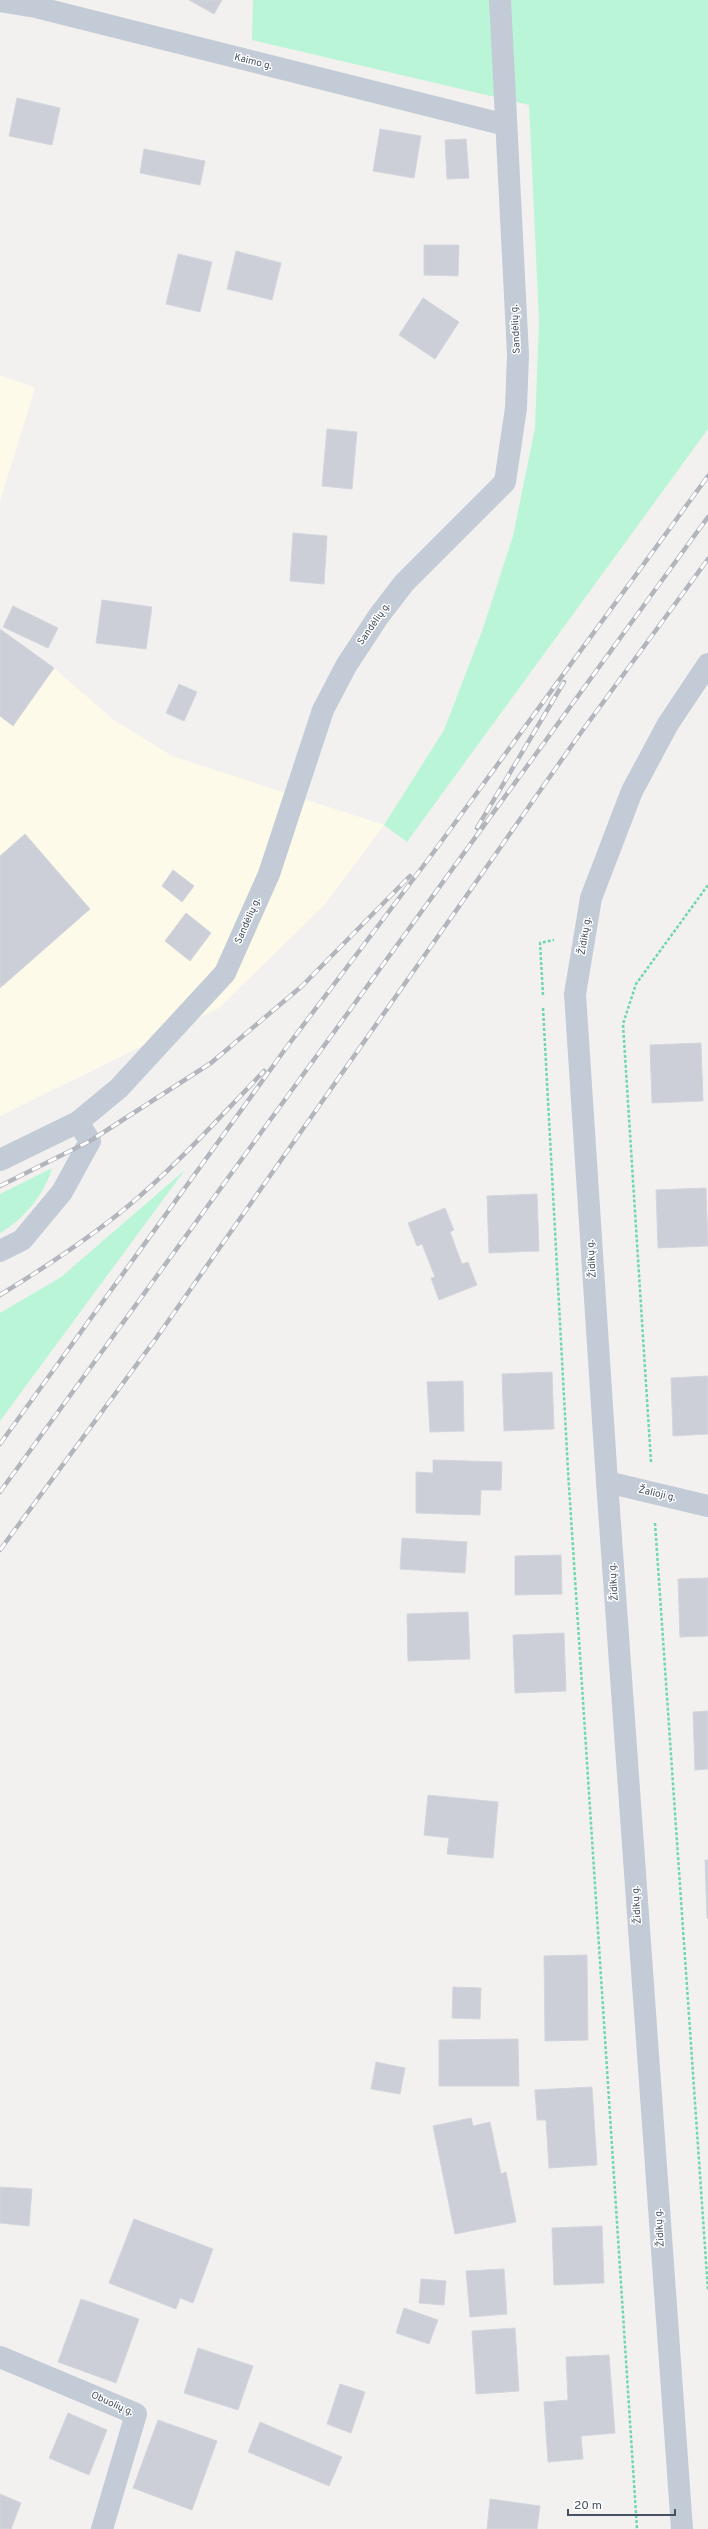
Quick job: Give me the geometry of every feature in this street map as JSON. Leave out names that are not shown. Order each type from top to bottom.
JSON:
[{"type":"street","name":"Sandėlių g.","points":[[0,1160],[78,1122],[119,1088],[225,973],[269,874],[323,710],[346,666],[378,617],[404,583],[505,482],[516,408],[518,355],[500,0]]},
{"type":"street","name":"Kaimo g.","points":[[0,1],[36,7],[506,125]]},
{"type":"street","name":"Židikų g.","points":[[682,2529],[607,1482],[575,994],[591,898],[632,791],[668,724],[708,664]]},
{"type":"street","points":[[0,1251],[22,1240],[62,1192],[90,1141],[78,1122]]},
{"type":"street","name":"Žalioji g.","points":[[607,1482],[708,1506]]},
{"type":"street","name":"Obuolių g.","points":[[0,2357],[136,2414],[102,2529]]},
{"type":"path","points":[[708,885],[636,984],[623,1024],[652,1493],[708,2291]]},
{"type":"path","points":[[543,998],[540,943],[585,933]]},
{"type":"path","points":[[543,1006],[568,1471],[637,2529]]},
{"type":"shaded area","points":[[0,375],[35,388],[0,501]]},
{"type":"shaded area","points":[[0,629],[54,668],[112,719],[172,756],[384,825],[325,904],[219,1008],[0,1116]]},
{"type":"green space","points":[[253,0],[708,0],[708,429],[407,842],[384,825],[444,730],[482,631],[513,536],[535,428],[539,321],[529,105],[252,40]]},
{"type":"green space","points":[[52,1168],[49,1178],[39,1197],[25,1214],[9,1228],[0,1233],[0,1194]]},
{"type":"green space","points":[[185,1170],[0,1421],[0,1313],[61,1277]]},
{"type":"building","points":[[189,0],[222,0],[214,14]]},
{"type":"building","points":[[17,98],[60,108],[52,145],[9,136]]},
{"type":"building","points":[[380,129],[421,136],[414,178],[373,171]]},
{"type":"building","points":[[466,139],[469,178],[447,179],[445,140]]},
{"type":"building","points":[[144,149],[205,161],[200,185],[140,173]]},
{"type":"building","points":[[424,245],[459,245],[458,276],[424,275]]},
{"type":"building","points":[[236,251],[281,263],[272,300],[227,289]]},
{"type":"building","points":[[178,254],[212,262],[200,312],[166,304]]},
{"type":"building","points":[[423,298],[459,322],[435,359],[399,335]]},
{"type":"building","points":[[327,429],[357,432],[352,489],[322,486]]},
{"type":"building","points":[[293,533],[327,536],[324,584],[290,581]]},
{"type":"building","points":[[102,600],[152,607],[146,649],[96,643]]},
{"type":"building","points":[[13,606],[58,628],[48,648],[3,627]]},
{"type":"building","points":[[0,629],[54,668],[13,726],[0,716]]},
{"type":"building","points":[[179,684],[197,692],[184,721],[166,713]]},
{"type":"building","points":[[25,834],[90,909],[0,988],[0,856]]},
{"type":"building","points":[[173,870],[194,886],[182,902],[162,886]]},
{"type":"building","points":[[186,913],[211,933],[190,961],[165,941]]},
{"type":"building","points":[[701,1043],[703,1101],[652,1103],[650,1045]]},
{"type":"building","points":[[706,1188],[708,1246],[658,1248],[656,1190]]},
{"type":"building","points":[[537,1194],[539,1251],[489,1253],[487,1196]]},
{"type":"building","points":[[445,1208],[454,1230],[450,1232],[462,1264],[468,1262],[477,1285],[439,1300],[431,1278],[435,1277],[422,1244],[417,1246],[408,1223]]},
{"type":"building","points":[[552,1372],[554,1429],[504,1431],[502,1374]]},
{"type":"building","points":[[708,1376],[708,1434],[673,1436],[671,1378]]},
{"type":"building","points":[[463,1381],[464,1431],[430,1432],[427,1382]]},
{"type":"building","points":[[433,1460],[502,1462],[501,1490],[481,1490],[480,1515],[416,1513],[416,1472],[433,1473]]},
{"type":"building","points":[[402,1538],[467,1542],[465,1573],[400,1569]]},
{"type":"building","points":[[561,1555],[562,1594],[515,1595],[515,1556]]},
{"type":"building","points":[[708,1578],[708,1636],[680,1637],[678,1579]]},
{"type":"building","points":[[468,1612],[470,1659],[408,1661],[407,1614]]},
{"type":"building","points":[[564,1633],[566,1691],[515,1693],[513,1635]]},
{"type":"building","points":[[708,1711],[708,1769],[695,1770],[693,1712]]},
{"type":"building","points":[[428,1795],[498,1802],[493,1858],[447,1854],[449,1838],[424,1835]]},
{"type":"building","points":[[705,1860],[708,1860],[708,1918],[707,1918]]},
{"type":"building","points":[[587,1955],[588,2040],[545,2041],[544,1956]]},
{"type":"building","points":[[453,1987],[481,1988],[480,2019],[452,2018]]},
{"type":"building","points":[[518,2039],[519,2086],[439,2086],[439,2040]]},
{"type":"building","points":[[376,2062],[405,2068],[400,2094],[371,2089]]},
{"type":"building","points":[[592,2087],[597,2165],[549,2168],[546,2120],[537,2120],[535,2090]]},
{"type":"building","points":[[471,2118],[473,2126],[490,2122],[501,2174],[506,2172],[516,2222],[455,2234],[433,2126]]},
{"type":"building","points":[[0,2187],[32,2189],[29,2226],[0,2223]]},
{"type":"building","points":[[134,2219],[213,2249],[193,2303],[180,2298],[176,2309],[109,2283]]},
{"type":"building","points":[[602,2226],[604,2283],[554,2285],[552,2228]]},
{"type":"building","points":[[504,2269],[507,2314],[470,2317],[466,2271]]},
{"type":"building","points":[[421,2279],[446,2281],[444,2305],[419,2303]]},
{"type":"building","points":[[81,2299],[139,2319],[116,2383],[58,2362]]},
{"type":"building","points":[[404,2308],[438,2320],[429,2344],[396,2333]]},
{"type":"building","points":[[515,2328],[519,2391],[476,2394],[472,2331]]},
{"type":"building","points":[[198,2348],[253,2366],[238,2410],[184,2393]]},
{"type":"building","points":[[609,2355],[615,2433],[581,2436],[583,2459],[548,2462],[544,2402],[568,2400],[566,2357]]},
{"type":"building","points":[[340,2384],[365,2392],[351,2433],[327,2424]]},
{"type":"building","points":[[68,2413],[107,2430],[89,2475],[49,2458]]},
{"type":"building","points":[[158,2420],[217,2441],[192,2510],[133,2488]]},
{"type":"building","points":[[260,2422],[342,2457],[329,2486],[248,2452]]},
{"type":"building","points":[[0,2494],[21,2503],[11,2529],[0,2529]]},
{"type":"building","points":[[490,2499],[540,2506],[537,2529],[487,2529]]},
{"type":"railway","points":[[0,1444],[286,1048],[433,853],[708,476]]},
{"type":"railway","points":[[0,1492],[708,517]]},
{"type":"railway","points":[[0,1550],[157,1337],[577,738],[708,559]]},
{"type":"railway","points":[[477,828],[564,682]]},
{"type":"railway","points":[[0,1186],[90,1141],[211,1063],[302,986],[410,876]]},
{"type":"railway","points":[[0,1295],[65,1253],[127,1207],[180,1158],[264,1071]]}]
